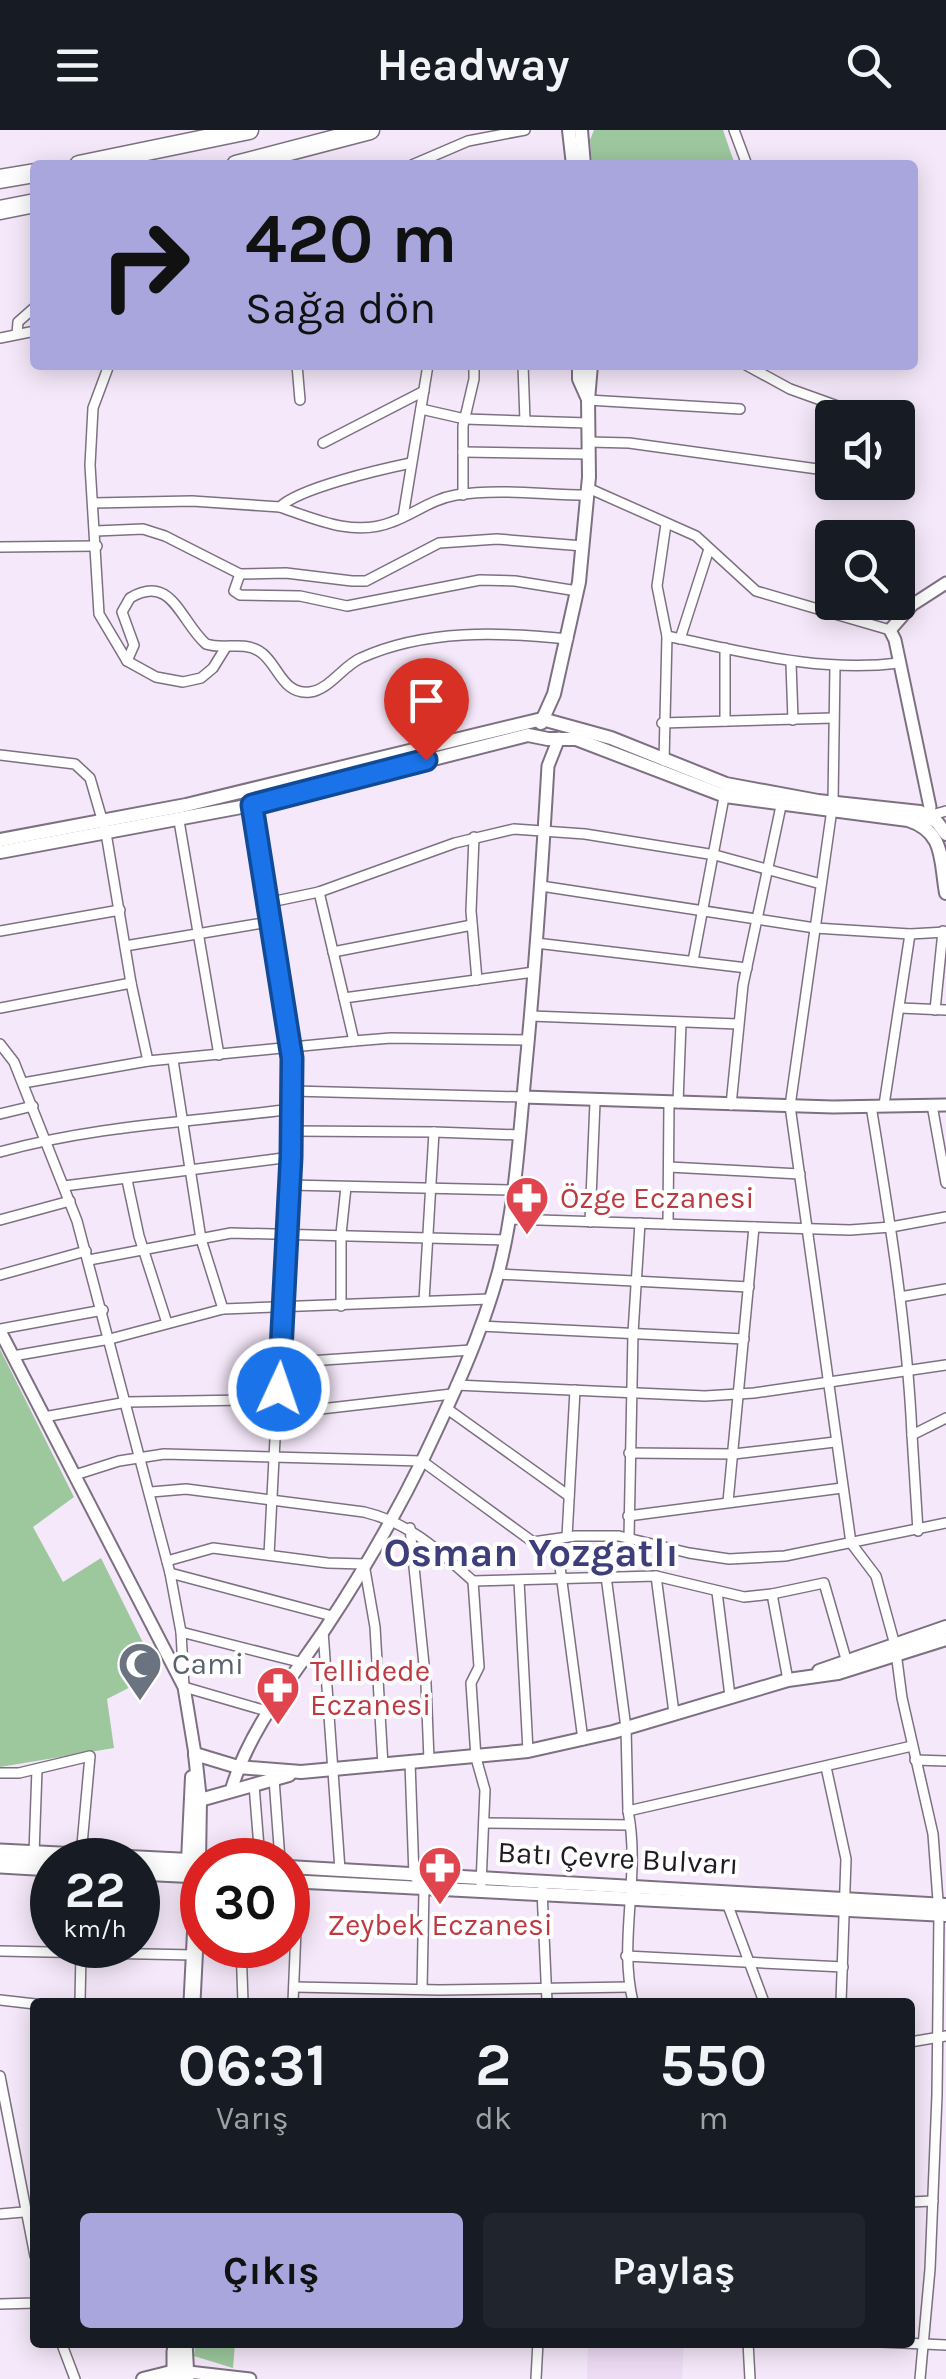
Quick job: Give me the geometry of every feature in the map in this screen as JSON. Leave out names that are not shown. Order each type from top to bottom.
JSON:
[{"type":"highway","points":[[103,160],[250,130]]},
{"type":"highway","points":[[255,160],[370,130]]},
{"type":"highway","points":[[0,179],[30,174]]},
{"type":"highway","points":[[0,210],[30,205]]},
{"type":"main road","points":[[569,130],[572,160]]},
{"type":"main road","points":[[581,130],[584,160]]},
{"type":"main road","points":[[579,370],[588,400]]},
{"type":"main road","points":[[537,735],[554,694],[577,591],[588,492],[591,370]]},
{"type":"main road","points":[[554,694],[559,738]]},
{"type":"main road","points":[[0,852],[542,718],[612,738],[664,767]]},
{"type":"main road","points":[[0,840],[178,821],[494,742],[537,735],[576,739],[781,806],[832,807]]},
{"type":"main road","points":[[725,790],[927,820],[945,830]]},
{"type":"main road","points":[[927,820],[938,844],[946,892]]},
{"type":"main road","points":[[196,1838],[195,1754],[238,1767],[301,1772],[528,1751],[583,1740],[788,1680],[838,1673],[946,1627]]},
{"type":"main road","points":[[808,1676],[846,1660],[946,1639]]},
{"type":"main road","points":[[195,1801],[301,1772]]},
{"type":"main road","points":[[0,1852],[30,1854]]},
{"type":"main road","points":[[0,1865],[30,1867]]},
{"type":"main road","name":"Batı Çevre Bulvarı","points":[[310,1868],[542,1889],[942,1910]]},
{"type":"main road","name":"Batı Çevre Bulvarı","points":[[310,1882],[424,1888],[481,1884]]},
{"type":"main road","name":"Batı Çevre Bulvarı","points":[[632,1894],[727,1903],[845,1904]]},
{"type":"main road","points":[[184,1998],[187,1968]]},
{"type":"main road","points":[[190,1968],[192,1998]]},
{"type":"main road","points":[[175,2348],[180,2375]]},
{"type":"main road","points":[[180,2375],[183,2348]]},
{"type":"main road","points":[[143,2379],[180,2375]]},
{"type":"street","points":[[424,160],[468,141],[524,130]]},
{"type":"street","points":[[734,130],[745,160]]},
{"type":"street","points":[[17,334],[18,322],[30,311]]},
{"type":"street","points":[[0,338],[30,332]]},
{"type":"street","points":[[107,370],[93,408],[90,465],[99,614],[128,661],[142,672],[184,682],[200,678],[214,668],[226,647]]},
{"type":"street","points":[[297,370],[300,400]]},
{"type":"street","points":[[403,516],[427,370]]},
{"type":"street","points":[[463,494],[465,418],[473,370]]},
{"type":"street","points":[[523,370],[525,421]]},
{"type":"street","points":[[755,370],[820,400]]},
{"type":"street","points":[[323,442],[424,391]]},
{"type":"street","points":[[588,400],[740,410]]},
{"type":"street","points":[[421,409],[465,418],[588,423]]},
{"type":"street","points":[[463,452],[629,444],[815,469]]},
{"type":"street","points":[[280,507],[302,493],[411,463]]},
{"type":"street","points":[[93,503],[192,501],[280,507],[330,524],[368,529],[424,505],[463,494],[588,492],[696,536],[756,592],[890,630]]},
{"type":"street","points":[[664,767],[667,636],[657,586],[666,524]]},
{"type":"street","points":[[96,532],[143,529],[166,536],[240,574],[366,581],[438,543],[497,539],[582,546]]},
{"type":"street","points":[[0,547],[97,546]]},
{"type":"street","points":[[680,639],[709,549]]},
{"type":"street","points":[[240,574],[234,590],[240,595],[300,596],[347,606],[480,580],[577,591]]},
{"type":"street","points":[[890,630],[912,605],[946,583]]},
{"type":"street","points":[[128,661],[134,645],[122,612],[130,598],[146,592],[164,592],[206,644],[246,645],[260,651],[290,688],[309,692],[320,689],[358,659],[445,636],[516,634],[568,639]]},
{"type":"street","points":[[890,630],[930,807],[927,820]]},
{"type":"street","points":[[667,636],[791,662],[834,667],[899,663]]},
{"type":"street","points":[[725,648],[725,721]]},
{"type":"street","points":[[791,662],[793,720]]},
{"type":"street","points":[[834,667],[832,807],[790,1106],[851,1543],[876,1576],[895,1651],[933,1834],[942,1910],[941,2145],[920,2379]]},
{"type":"street","points":[[662,724],[833,718]]},
{"type":"street","points":[[537,735],[548,766]]},
{"type":"street","points":[[231,1791],[238,1767],[298,1662],[323,1631],[422,1460],[471,1350],[498,1274],[509,1219],[531,1016],[548,766],[559,738]]},
{"type":"street","points":[[0,755],[75,764],[90,778],[104,827],[148,1061]]},
{"type":"street","points":[[249,790],[291,1050],[293,1091],[269,1555]]},
{"type":"street","points":[[693,961],[725,790]]},
{"type":"street","points":[[731,1105],[746,968],[781,806]]},
{"type":"street","points":[[927,820],[946,811]]},
{"type":"street","points":[[178,821],[219,1055]]},
{"type":"street","points":[[266,903],[319,892],[498,830],[545,829],[715,855],[821,884]]},
{"type":"street","points":[[474,837],[472,924],[477,980]]},
{"type":"street","points":[[541,886],[815,928],[910,934],[944,932],[940,1010],[900,1008]]},
{"type":"street","points":[[319,892],[354,1041]]},
{"type":"street","points":[[0,932],[120,910]]},
{"type":"street","points":[[125,946],[269,922]]},
{"type":"street","points":[[333,952],[472,924]]},
{"type":"street","points":[[910,934],[900,1008],[878,1106],[909,1371],[918,1530]]},
{"type":"street","points":[[536,943],[746,968]]},
{"type":"street","points":[[344,998],[534,972]]},
{"type":"street","points":[[0,1008],[131,983]]},
{"type":"street","points":[[531,1016],[738,1024]]},
{"type":"street","points":[[668,1224],[681,1022]]},
{"type":"street","points":[[23,1083],[148,1061],[354,1041],[528,1040]]},
{"type":"street","points":[[0,1044],[23,1083],[46,1139],[70,1201],[103,1310],[170,1573],[195,1754]]},
{"type":"street","points":[[172,1060],[201,1239],[223,1309]]},
{"type":"street","points":[[293,1091],[731,1105],[946,1105]]},
{"type":"street","points":[[590,1222],[595,1102]]},
{"type":"street","points":[[932,1105],[946,1183]]},
{"type":"street","points":[[0,1114],[33,1106]]},
{"type":"street","points":[[0,1152],[46,1139],[126,1126],[292,1108]]},
{"type":"street","points":[[292,1131],[519,1134]]},
{"type":"street","points":[[424,1302],[434,1132]]},
{"type":"street","points":[[64,1186],[291,1157]]},
{"type":"street","points":[[669,1167],[800,1174]]},
{"type":"street","points":[[128,1180],[167,1323]]},
{"type":"street","points":[[289,1185],[512,1190]]},
{"type":"street","points":[[341,1306],[346,1187]]},
{"type":"street","points":[[0,1220],[70,1201]]},
{"type":"street","points":[[509,1219],[850,1230],[891,1228],[946,1217]]},
{"type":"street","points":[[629,1538],[633,1332],[640,1224]]},
{"type":"street","points":[[728,1502],[754,1227]]},
{"type":"street","points":[[0,1275],[87,1255],[144,1250],[232,1233],[506,1240]]},
{"type":"street","points":[[498,1274],[749,1287]]},
{"type":"street","points":[[900,1297],[946,1288]]},
{"type":"street","points":[[13,1356],[110,1339],[223,1309],[490,1299]]},
{"type":"street","points":[[103,1310],[0,1330],[184,1687],[270,1712]]},
{"type":"street","points":[[480,1326],[744,1338]]},
{"type":"street","points":[[280,1363],[471,1350]]},
{"type":"street","points":[[277,1414],[454,1389],[740,1394],[946,1365]]},
{"type":"street","points":[[567,1537],[575,1390]]},
{"type":"street","points":[[44,1416],[127,1402],[246,1400]]},
{"type":"street","points":[[446,1408],[570,1496]]},
{"type":"street","points":[[912,1435],[946,1418]]},
{"type":"street","points":[[629,1452],[734,1454],[835,1442]]},
{"type":"street","points":[[74,1475],[119,1461],[164,1454],[422,1460],[559,1559],[583,1740]]},
{"type":"street","points":[[628,1516],[842,1488]]},
{"type":"street","points":[[150,1492],[186,1489],[390,1518],[410,1528],[473,1581],[656,1576],[744,1597],[824,1582],[846,1660]]},
{"type":"street","points":[[533,1542],[567,1537],[629,1538],[689,1554],[730,1559],[785,1556],[946,1523]]},
{"type":"street","points":[[410,1528],[426,1684],[429,1760]]},
{"type":"street","points":[[167,1561],[213,1548],[364,1564]]},
{"type":"street","points":[[364,1564],[375,1627],[383,1766]]},
{"type":"street","points":[[170,1573],[332,1616]]},
{"type":"street","points":[[606,1576],[626,1728],[632,1894],[626,1956],[631,1998]]},
{"type":"street","points":[[656,1576],[674,1713]]},
{"type":"street","points":[[473,1581],[479,1667],[471,1683],[476,1758],[486,1790],[481,1884]]},
{"type":"street","points":[[519,1581],[528,1751]]},
{"type":"street","points":[[717,1592],[730,1696]]},
{"type":"street","points":[[772,1594],[788,1680]]},
{"type":"street","points":[[323,1631],[340,1870]]},
{"type":"street","points":[[181,1632],[298,1662]]},
{"type":"street","points":[[628,1812],[912,1746]]},
{"type":"street","points":[[0,1773],[90,1756],[83,1838]]},
{"type":"street","points":[[915,1760],[946,1761]]},
{"type":"street","points":[[410,1762],[414,1876],[424,1888],[422,1989]]},
{"type":"street","points":[[826,1767],[844,1839],[841,1998]]},
{"type":"street","points":[[35,1838],[37,1769]]},
{"type":"street","points":[[274,1780],[278,1838]]},
{"type":"street","points":[[254,1785],[258,1838]]},
{"type":"street","points":[[484,1823],[630,1826]]},
{"type":"street","points":[[933,1834],[946,1835]]},
{"type":"street","points":[[542,1889],[547,1998]]},
{"type":"street","points":[[727,1903],[763,1998]]},
{"type":"street","points":[[0,1951],[30,1951]]},
{"type":"street","points":[[626,1956],[843,1967]]},
{"type":"street","points":[[80,1998],[81,1968]]},
{"type":"street","points":[[242,1968],[243,1998]]},
{"type":"street","points":[[293,1998],[294,1968]]},
{"type":"street","points":[[294,1987],[629,1987]]},
{"type":"street","points":[[379,1998],[380,1988]]},
{"type":"street","points":[[460,1989],[460,1998]]},
{"type":"street","points":[[0,2000],[30,2003]]},
{"type":"street","points":[[915,2041],[942,2036]]},
{"type":"street","points":[[0,2076],[4,2122],[30,2208]]},
{"type":"street","points":[[915,2202],[933,2201]]},
{"type":"street","points":[[0,2214],[30,2211]]},
{"type":"street","points":[[930,2258],[946,2258]]},
{"type":"street","points":[[0,2304],[30,2302]]},
{"type":"street","points":[[915,2344],[946,2345]]},
{"type":"street","points":[[63,2348],[75,2379]]},
{"type":"street","points":[[536,2379],[538,2348]]},
{"type":"street","points":[[748,2348],[750,2379]]},
{"type":"street","points":[[180,2375],[250,2379]]},
{"type":"shaded area","points":[[588,2348],[684,2348],[682,2379],[587,2379]]},
{"type":"green space","points":[[594,130],[723,130],[733,160],[592,160],[590,140]]},
{"type":"green space","points":[[0,1349],[74,1497],[33,1527],[63,1582],[101,1558],[158,1673],[107,1699],[114,1748],[0,1767]]},
{"type":"green space","points":[[195,2348],[235,2348],[233,2368],[194,2356]]},
{"type":"place","name":"Özge Eczanesi","points":[[527,1236]]},
{"type":"place","name":"Cami","points":[[140,1702]]},
{"type":"place","name":"Tellidede Eczanesi","points":[[278,1726]]},
{"type":"place","name":"Zeybek Eczanesi","points":[[440,1906]]},
{"type":"district","name":"Osman Yozgatlı","points":[[531,1552]]},
{"type":"route","points":[[279,1389],[292,1058],[252,805],[426,760]]}]
